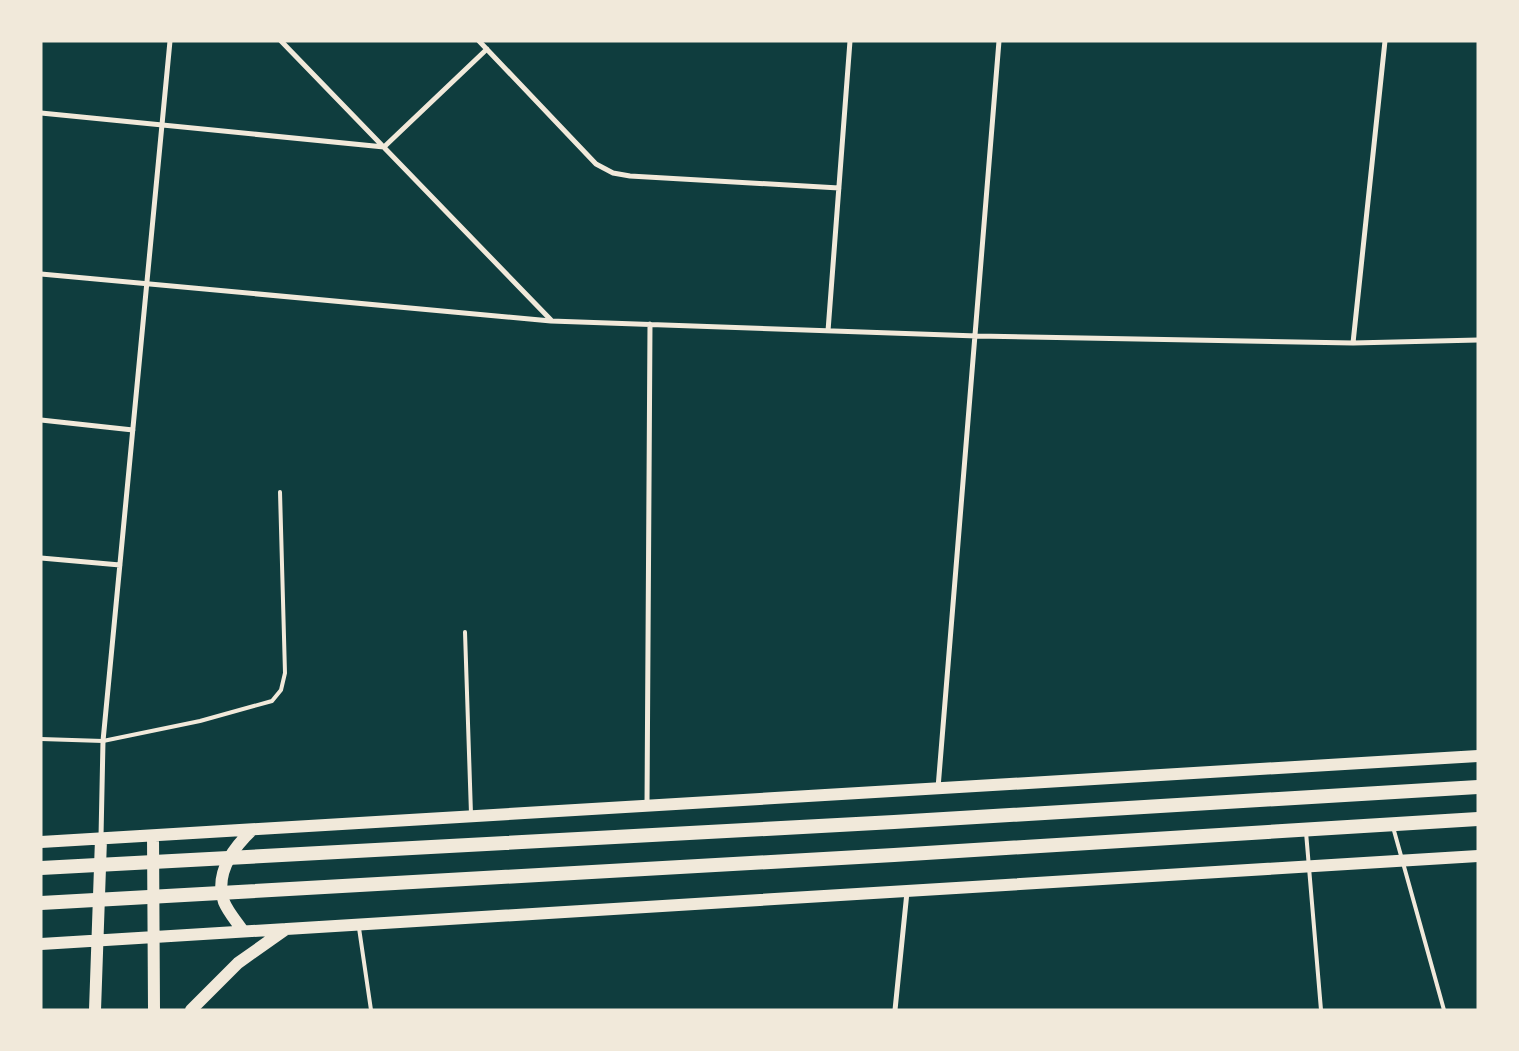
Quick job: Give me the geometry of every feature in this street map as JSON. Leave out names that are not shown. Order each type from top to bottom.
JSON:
[{"type":"highway","points":[[41,868],[894,822],[1478,787]]},
{"type":"highway","points":[[41,903],[894,856],[1478,819]]},
{"type":"main road","points":[[41,842],[1478,756]]},
{"type":"main road","points":[[243,932],[224,902],[222,882],[227,860],[239,842],[252,830]]},
{"type":"main road","points":[[153,836],[154,1010]]},
{"type":"main road","points":[[95,1010],[99,940],[101,839]]},
{"type":"main road","points":[[41,944],[1478,856]]},
{"type":"main road","points":[[191,1010],[238,963],[287,929]]},
{"type":"street","points":[[101,839],[102,741],[170,41]]},
{"type":"street","points":[[281,41],[551,321]]},
{"type":"street","points":[[479,41],[596,164],[613,173],[630,176],[839,188]]},
{"type":"street","points":[[828,331],[850,41],[846,41]]},
{"type":"street","points":[[938,788],[1000,41]]},
{"type":"street","points":[[1353,343],[1385,41]]},
{"type":"street","points":[[41,113],[384,147],[487,49]]},
{"type":"street","points":[[41,274],[551,321],[977,336],[1353,343],[1478,340]]},
{"type":"street","points":[[647,806],[650,324]]},
{"type":"street","points":[[41,420],[133,430]]},
{"type":"street","points":[[41,558],[120,565]]},
{"type":"street","points":[[895,1010],[907,891]]},
{"type":"lane","points":[[41,739],[102,741],[200,721],[272,702],[281,690],[285,673],[280,492]]},
{"type":"lane","points":[[465,632],[471,816]]},
{"type":"lane","points":[[1392,825],[1444,1010]]},
{"type":"lane","points":[[1306,830],[1321,1010]]},
{"type":"lane","points":[[358,924],[371,1010]]}]
